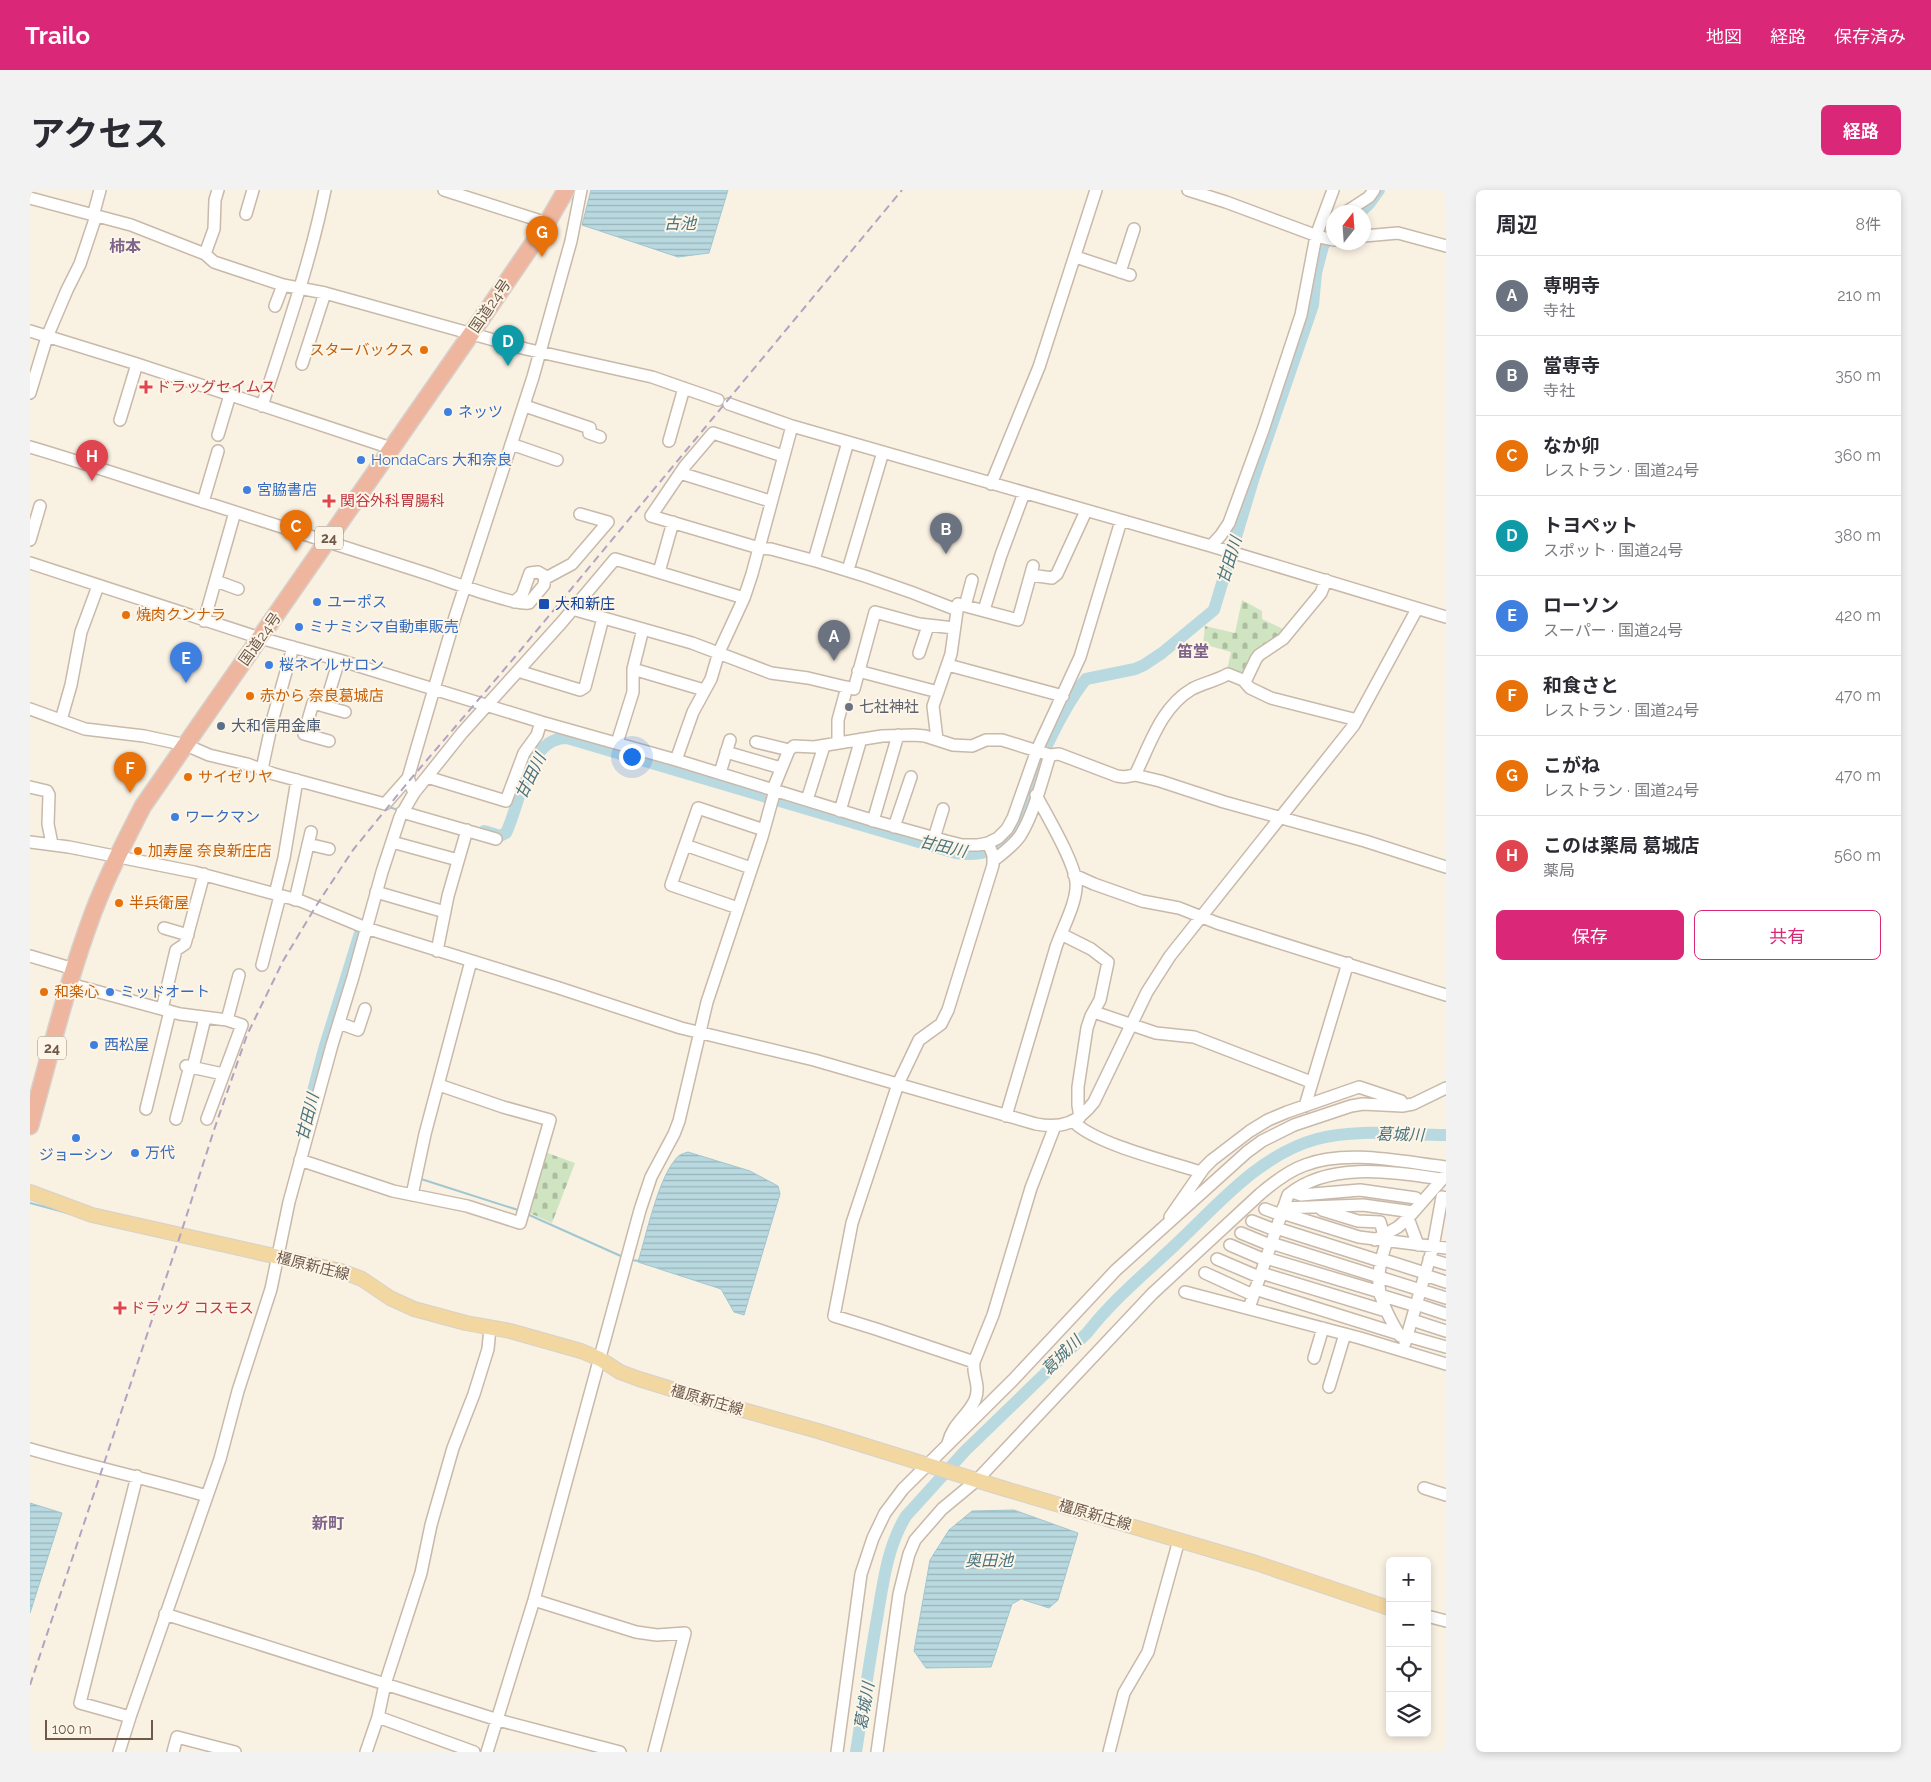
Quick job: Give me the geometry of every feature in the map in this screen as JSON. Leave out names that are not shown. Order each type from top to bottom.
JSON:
[{"type":"highway","name":"国道24号","points":[[30,1126],[72,977],[93,913],[117,856],[143,806],[471,334],[547,223],[566,190]]},
{"type":"main road","name":"橿原新庄線","points":[[30,1192],[92,1215],[341,1270],[362,1279],[401,1304],[466,1323],[518,1333],[600,1359],[620,1372],[639,1380],[1179,1540],[1386,1607]]},
{"type":"street","points":[[30,393],[47,337],[80,264],[95,216],[100,190]]},
{"type":"street","points":[[246,214],[253,190]]},
{"type":"street","points":[[262,406],[315,237],[325,190]]},
{"type":"street","points":[[444,190],[547,223]]},
{"type":"street","points":[[30,709],[85,730],[144,736],[186,745],[209,755],[262,770],[297,783],[385,804],[408,778],[433,688],[465,586],[525,406],[571,241],[581,190]]},
{"type":"street","points":[[991,484],[1039,367],[1076,257],[1096,190]]},
{"type":"street","points":[[1188,190],[1325,238]]},
{"type":"street","points":[[1211,546],[1221,536],[1229,523],[1263,430],[1325,238],[1321,222],[1333,190]]},
{"type":"street","points":[[1357,205],[1369,197],[1374,190]]},
{"type":"street","points":[[205,254],[214,229],[214,191]]},
{"type":"street","points":[[30,198],[131,225],[205,254],[214,262],[283,286],[325,293],[526,349],[652,377],[792,426],[1211,546],[1446,617]]},
{"type":"street","points":[[1321,222],[1326,220]]},
{"type":"street","points":[[1076,257],[1125,274],[1134,229]]},
{"type":"street","points":[[1371,236],[1398,234],[1446,246]]},
{"type":"street","points":[[275,306],[283,286]]},
{"type":"street","points":[[302,364],[325,293]]},
{"type":"street","points":[[30,331],[137,364],[391,448]]},
{"type":"street","points":[[120,420],[137,364]]},
{"type":"street","points":[[669,441],[684,388]]},
{"type":"street","points":[[218,435],[230,395]]},
{"type":"street","points":[[525,406],[590,428],[589,433],[600,437]]},
{"type":"street","points":[[676,760],[694,712],[711,679],[719,652],[744,598],[792,426]]},
{"type":"street","points":[[783,456],[713,433],[680,473],[652,516],[759,548],[814,560],[848,570],[961,608],[984,610],[1018,620],[1032,570],[1052,578],[1057,574],[1086,511]]},
{"type":"street","points":[[814,560],[848,442]]},
{"type":"street","points":[[512,444],[558,460]]},
{"type":"street","points":[[30,447],[524,604],[529,603],[544,585],[546,578],[572,564],[608,522],[580,514]]},
{"type":"street","points":[[203,502],[218,451]]},
{"type":"street","points":[[848,570],[883,452]]},
{"type":"street","points":[[680,473],[770,501]]},
{"type":"street","points":[[984,610],[1001,555],[1024,493]]},
{"type":"street","points":[[30,540],[40,506]]},
{"type":"street","points":[[204,621],[235,512]]},
{"type":"street","points":[[974,1362],[876,1328],[834,1316],[852,1223],[898,1084],[919,1040],[940,1024],[948,1010],[991,851],[1013,818],[1044,753],[1063,696],[1083,648],[1121,521]]},
{"type":"street","points":[[659,572],[673,522]]},
{"type":"street","points":[[119,1752],[218,1464],[250,1351],[271,1289],[300,1160],[376,892],[404,809],[414,793],[462,733],[572,609],[614,558],[744,598]]},
{"type":"street","points":[[30,564],[260,638],[720,773],[773,794],[807,800],[894,827],[991,851],[1006,851],[1020,836],[1036,795],[1044,753]]},
{"type":"street","points":[[514,602],[522,595],[530,573],[533,571],[542,573],[546,578]]},
{"type":"street","points":[[937,739],[933,711],[948,664],[954,628],[972,580]]},
{"type":"street","points":[[1244,682],[1256,659],[1284,639],[1321,593],[1326,580]]},
{"type":"street","points":[[216,581],[238,589]]},
{"type":"street","points":[[61,720],[73,676],[81,632],[98,586]]},
{"type":"street","points":[[572,609],[719,652],[771,673],[808,678],[854,688],[875,612],[928,626],[954,628]]},
{"type":"street","points":[[30,842],[52,844],[204,874],[322,908],[366,928],[700,1033],[814,1060],[1036,1124],[1055,1126],[1077,1120],[1094,1102],[1158,972],[1356,720],[1417,609]]},
{"type":"street","points":[[518,671],[580,690],[585,687],[603,618]]},
{"type":"street","points":[[920,653],[928,626]]},
{"type":"street","points":[[617,743],[633,692],[632,670],[644,629]]},
{"type":"street","points":[[262,770],[273,718],[293,647]]},
{"type":"street","points":[[326,706],[339,660]]},
{"type":"street","points":[[948,664],[1063,696]]},
{"type":"street","points":[[632,670],[704,690]]},
{"type":"street","points":[[858,670],[938,692]]},
{"type":"street","points":[[1135,776],[1172,705],[1192,689],[1228,674],[1270,698],[1356,720]]},
{"type":"street","points":[[838,743],[838,720],[847,687]]},
{"type":"street","points":[[329,741],[304,734],[313,703],[345,712]]},
{"type":"street","points":[[427,777],[506,801],[524,752],[537,734],[541,722]]},
{"type":"street","points":[[873,821],[898,735]]},
{"type":"street","points":[[487,1752],[534,1600],[626,1258],[651,1177],[674,1134],[679,1120],[707,1002],[764,830],[781,768],[789,750],[794,746],[824,746],[898,735],[925,736],[953,745],[972,746],[994,739],[1011,742],[1044,753],[1059,754],[1124,777],[1135,776],[1365,841],[1446,867]]},
{"type":"street","points":[[840,810],[861,739]]},
{"type":"street","points":[[720,773],[730,740]]},
{"type":"street","points":[[756,742],[789,750]]},
{"type":"street","points":[[807,800],[824,746]]},
{"type":"street","points":[[726,752],[781,768]]},
{"type":"street","points":[[894,827],[911,777]]},
{"type":"street","points":[[408,778],[414,793]]},
{"type":"street","points":[[262,965],[277,895],[297,783]]},
{"type":"street","points":[[30,787],[48,790],[48,824],[52,844]]},
{"type":"street","points":[[1006,1116],[1076,887],[1074,874],[1036,795]]},
{"type":"street","points":[[738,908],[671,885],[698,808],[764,830]]},
{"type":"street","points":[[404,809],[496,839]]},
{"type":"street","points":[[934,838],[943,810]]},
{"type":"street","points":[[437,950],[467,830]]},
{"type":"street","points":[[295,900],[311,832]]},
{"type":"street","points":[[392,842],[458,860]]},
{"type":"street","points":[[308,844],[329,849]]},
{"type":"street","points":[[685,845],[751,868]]},
{"type":"street","points":[[146,1109],[176,950],[185,944],[204,874]]},
{"type":"street","points":[[1074,874],[1094,884],[1134,898],[1179,908],[1200,917],[1446,995]]},
{"type":"street","points":[[376,892],[445,912]]},
{"type":"street","points":[[164,928],[188,935]]},
{"type":"street","points":[[1061,934],[1092,949],[1108,962],[1100,1000],[1087,1028],[1078,1086],[1077,1120],[1084,1130],[1122,1146],[1201,1172]]},
{"type":"street","points":[[30,956],[72,977],[166,1010],[205,1018],[227,1020],[242,1025],[207,1119]]},
{"type":"street","points":[[413,1191],[425,1134],[470,961]]},
{"type":"street","points":[[1304,1106],[1348,963]]},
{"type":"street","points":[[227,1020],[239,974]]},
{"type":"street","points":[[339,1023],[358,1030],[365,1009]]},
{"type":"street","points":[[1094,1012],[1163,1034],[1194,1037],[1312,1082]]},
{"type":"street","points":[[176,1119],[188,1066],[205,1018]]},
{"type":"street","points":[[188,1066],[223,1074]]},
{"type":"street","points":[[300,1160],[393,1191],[413,1191],[520,1223],[550,1120],[503,1107],[439,1085]]},
{"type":"street","points":[[1169,1224],[1172,1212],[1212,1160],[1250,1130],[1286,1112],[1359,1087],[1413,1104]]},
{"type":"street","points":[[837,1752],[861,1574],[885,1513],[903,1488],[930,1465],[1053,1339],[1116,1270],[1169,1224],[1246,1152],[1278,1132],[1351,1106],[1363,1104],[1402,1106],[1413,1104],[1446,1088]]},
{"type":"street","points":[[948,1445],[953,1428],[974,1400],[978,1382],[974,1362],[993,1315],[1031,1188],[1055,1126]]},
{"type":"street","points":[[877,1752],[899,1594],[909,1554],[915,1540],[972,1478],[1152,1294],[1273,1183],[1305,1165],[1321,1160],[1341,1158],[1380,1159],[1446,1167]]},
{"type":"street","points":[[1249,1308],[1288,1195],[1292,1192],[1322,1176],[1387,1172],[1444,1177]]},
{"type":"street","points":[[1355,1173],[1366,1205],[1368,1221]]},
{"type":"street","points":[[1382,1239],[1411,1215],[1444,1177]]},
{"type":"street","points":[[1292,1192],[1301,1195],[1360,1190],[1416,1198]]},
{"type":"street","points":[[1404,1338],[1412,1320],[1433,1247],[1442,1197],[1446,1198]]},
{"type":"street","points":[[1282,1212],[1315,1207],[1366,1205],[1411,1215]]},
{"type":"street","points":[[1315,1207],[1358,1221],[1380,1222],[1382,1239],[1378,1276],[1380,1294],[1386,1311],[1412,1354]]},
{"type":"street","points":[[1265,1209],[1282,1212],[1359,1237],[1446,1248]]},
{"type":"street","points":[[1411,1215],[1418,1245]]},
{"type":"street","points":[[1252,1221],[1446,1282]]},
{"type":"street","points":[[1241,1233],[1446,1298]]},
{"type":"street","points":[[1230,1245],[1266,1259],[1328,1276],[1446,1314]]},
{"type":"street","points":[[1217,1259],[1257,1283],[1308,1305],[1404,1338],[1446,1347]]},
{"type":"street","points":[[1429,1259],[1446,1264]]},
{"type":"street","points":[[1328,1276],[1332,1262]]},
{"type":"street","points":[[1205,1272],[1257,1283],[1313,1289],[1386,1311]]},
{"type":"street","points":[[1308,1305],[1313,1289]]},
{"type":"street","points":[[1185,1292],[1345,1334],[1446,1364]]},
{"type":"street","points":[[1412,1320],[1446,1331]]},
{"type":"street","points":[[366,1752],[378,1717],[385,1684],[419,1580],[431,1525],[453,1448],[474,1394],[488,1349],[490,1328]]},
{"type":"street","points":[[1314,1358],[1323,1328]]},
{"type":"street","points":[[1329,1387],[1345,1334]]},
{"type":"street","points":[[30,1450],[102,1470],[137,1476],[206,1496]]},
{"type":"street","points":[[130,1716],[80,1703],[137,1476]]},
{"type":"street","points":[[1424,1488],[1446,1495]]},
{"type":"street","points":[[1109,1752],[1124,1692],[1148,1652],[1179,1540]]},
{"type":"street","points":[[534,1600],[636,1632],[657,1635],[685,1633],[654,1752]]},
{"type":"street","points":[[165,1614],[498,1720],[620,1752]]},
{"type":"street","points":[[1431,1617],[1446,1621]]},
{"type":"street","points":[[378,1717],[474,1752]]},
{"type":"street","points":[[173,1752],[177,1737],[218,1750],[235,1752]]},
{"type":"green space","points":[[1242,600],[1262,611],[1262,619],[1287,631],[1244,676],[1227,670],[1231,652],[1203,644],[1205,626],[1235,633]]},
{"type":"green space","points":[[542,1151],[575,1163],[552,1223],[525,1211]]},
{"type":"water","name":"古池","points":[[591,190],[728,190],[709,253],[678,257],[582,225]]},
{"type":"water","points":[[688,1152],[750,1171],[778,1186],[780,1194],[744,1315],[734,1312],[721,1289],[638,1262],[663,1181],[676,1158]]},
{"type":"water","points":[[30,1503],[62,1513],[30,1613]]},
{"type":"water","name":"奥田池","points":[[1014,1510],[1078,1533],[1058,1600],[1049,1608],[1021,1599],[1012,1604],[991,1667],[926,1668],[914,1651],[930,1560],[949,1530],[972,1511]]},
{"type":"waterway","name":"甘田川","points":[[1368,205],[1379,190]]},
{"type":"waterway","name":"甘田川","points":[[484,831],[500,836],[506,833],[534,760],[543,748],[553,741],[567,738],[956,853],[978,854],[995,849],[1008,839],[1017,826],[1046,747],[1068,706],[1086,679],[1135,669],[1144,665],[1162,653],[1214,610],[1254,477],[1313,305],[1316,273],[1326,241]]},
{"type":"waterway","points":[[389,807],[398,810]]},
{"type":"waterway","name":"甘田川","points":[[306,1118],[324,1049],[360,933]]},
{"type":"waterway","name":"葛城川","points":[[856,1752],[881,1592],[894,1540],[906,1516],[965,1451],[1087,1333],[1117,1299],[1222,1199],[1276,1157],[1317,1139],[1333,1136],[1365,1133],[1446,1135]]},
{"type":"waterway","points":[[421,1179],[518,1210]]},
{"type":"waterway","points":[[30,1203],[71,1214]]},
{"type":"waterway","points":[[527,1214],[623,1257]]},
{"type":"waterway","points":[[630,1260],[640,1261]]},
{"type":"railway","points":[[30,1685],[247,1035],[283,961],[353,850],[902,190]]},
{"type":"place","name":"こがね","points":[[542,257]]},
{"type":"place","name":"スターバックス","points":[[424,350]]},
{"type":"place","name":"トヨペット","points":[[508,366]]},
{"type":"place","name":"ドラッグセイムス","points":[[146,387]]},
{"type":"place","name":"ネッツ","points":[[448,412]]},
{"type":"place","name":"HondaCars 大和奈良","points":[[361,460]]},
{"type":"place","name":"このは薬局 葛城店","points":[[92,481]]},
{"type":"place","name":"宮脇書店","points":[[247,490]]},
{"type":"place","name":"関谷外科胃腸科","points":[[329,501]]},
{"type":"place","name":"なか卯","points":[[296,551]]},
{"type":"place","name":"當専寺","points":[[946,554]]},
{"type":"place","name":"ユーポス","points":[[317,602]]},
{"type":"place","name":"大和新庄","points":[[544,604]]},
{"type":"place","name":"焼肉クンナラ","points":[[126,615]]},
{"type":"place","name":"ミナミシマ自動車販売","points":[[299,627]]},
{"type":"place","name":"専明寺","points":[[834,661]]},
{"type":"place","name":"桜ネイルサロン","points":[[269,665]]},
{"type":"place","name":"ローソン","points":[[186,683]]},
{"type":"place","name":"赤から 奈良葛城店","points":[[250,696]]},
{"type":"place","name":"七社神社","points":[[849,707]]},
{"type":"place","name":"大和信用金庫","points":[[221,726]]},
{"type":"place","name":"サイゼリヤ","points":[[188,777]]},
{"type":"place","name":"和食さと","points":[[130,793]]},
{"type":"place","name":"ワークマン","points":[[175,817]]},
{"type":"place","name":"加寿屋 奈良新庄店","points":[[138,851]]},
{"type":"place","name":"半兵衛屋","points":[[119,903]]},
{"type":"place","name":"和楽心","points":[[44,992]]},
{"type":"place","name":"ミッドオート","points":[[110,992]]},
{"type":"place","name":"西松屋","points":[[94,1045]]},
{"type":"place","name":"ジョーシン","points":[[76,1138]]},
{"type":"place","name":"万代","points":[[135,1153]]},
{"type":"place","name":"ドラッグ コスモス","points":[[120,1308]]},
{"type":"district","name":"柿本","points":[[125,246]]},
{"type":"district","name":"笛堂","points":[[1193,651]]},
{"type":"district","name":"新町","points":[[328,1523]]}]
